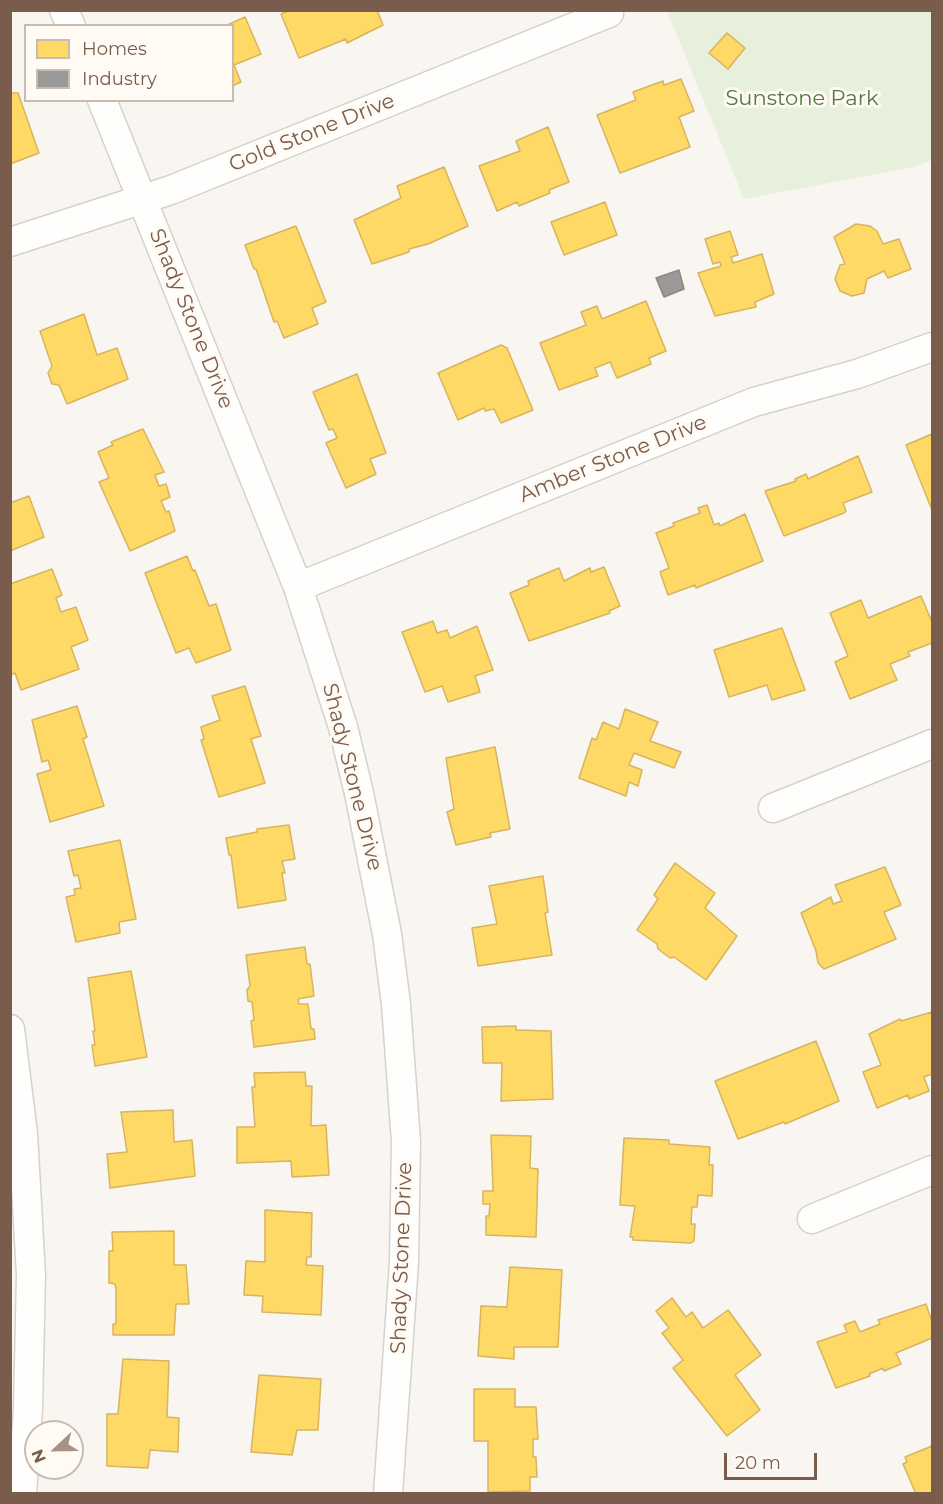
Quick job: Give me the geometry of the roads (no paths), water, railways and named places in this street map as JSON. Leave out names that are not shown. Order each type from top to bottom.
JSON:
[{"type":"street","points":[[64,10],[70,24]]},
{"type":"street","name":"Gold Stone Drive","points":[[10,242],[182,186],[609,13]]},
{"type":"street","name":"Shady Stone Drive","points":[[103,102],[298,587],[343,727],[360,794],[387,934],[396,1004],[406,1142],[406,1204],[388,1494]]},
{"type":"street","name":"Amber Stone Drive","points":[[298,587],[754,402],[883,366],[933,347]]},
{"type":"street","points":[[773,808],[933,744]]},
{"type":"street","points":[[10,1029],[24,1134],[31,1275],[28,1409],[22,1494]]},
{"type":"street","points":[[812,1219],[933,1170]]},
{"type":"park label","name":"Sunstone Park","points":[[802,99]]}]
